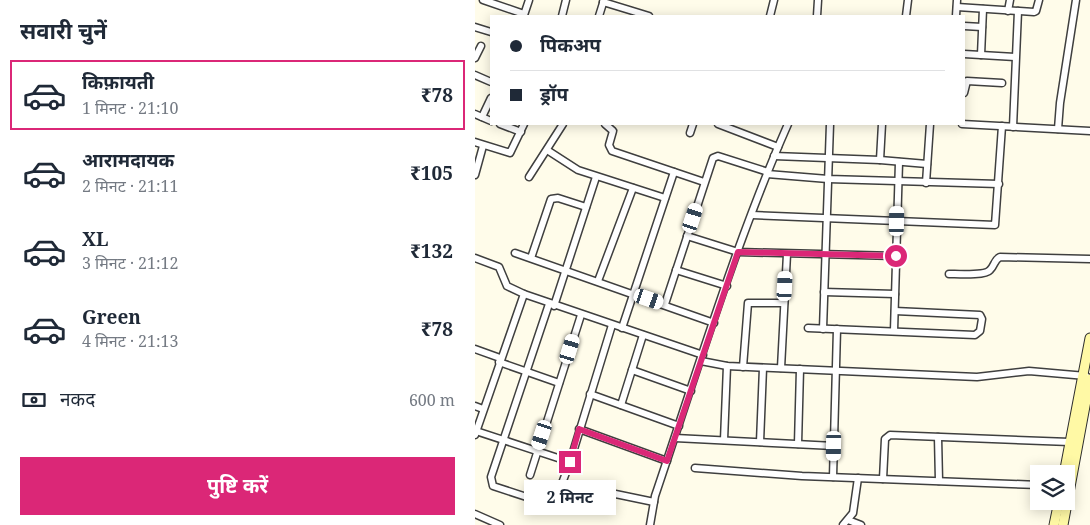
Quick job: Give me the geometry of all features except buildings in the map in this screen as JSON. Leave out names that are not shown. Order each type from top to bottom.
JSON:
[{"type":"main road","points":[[1063,525],[1088,377],[1090,338]]},
{"type":"main road","points":[[1066,465],[1088,377]]},
{"type":"main road","points":[[1054,525],[1057,510]]},
{"type":"street","points":[[483,0],[524,15],[529,0]]},
{"type":"street","points":[[562,15],[566,0]]},
{"type":"street","points":[[770,15],[774,0]]},
{"type":"street","points":[[817,15],[818,0]]},
{"type":"street","points":[[906,15],[908,0]]},
{"type":"street","points":[[956,15],[957,0]]},
{"type":"street","points":[[1008,11],[1010,0]]},
{"type":"street","points":[[957,8],[1018,12],[1036,11],[1039,0]]},
{"type":"street","points":[[1059,129],[1061,95],[1076,0]]},
{"type":"street","points":[[599,15],[604,1],[646,15]]},
{"type":"street","points":[[981,55],[983,9]]},
{"type":"street","points":[[1013,127],[1018,12]]},
{"type":"street","points":[[965,26],[982,26]]},
{"type":"street","points":[[475,27],[490,32]]},
{"type":"street","points":[[475,58],[481,46]]},
{"type":"street","points":[[965,54],[1015,57]]},
{"type":"street","points":[[475,75],[490,82]]},
{"type":"street","points":[[965,89],[967,81],[1002,83]]},
{"type":"street","points":[[482,117],[490,100]]},
{"type":"street","points":[[475,114],[490,121]]},
{"type":"street","points":[[965,124],[1090,131]]},
{"type":"street","points":[[503,125],[521,132]]},
{"type":"street","points":[[475,142],[510,153],[524,125]]},
{"type":"street","points":[[529,177],[562,125]]},
{"type":"street","points":[[606,125],[613,131],[609,146],[612,151],[705,182]]},
{"type":"street","points":[[690,134],[693,125]]},
{"type":"street","points":[[721,125],[778,147]]},
{"type":"street","points":[[650,525],[654,502],[667,461],[738,252],[767,173],[788,125]]},
{"type":"street","points":[[823,329],[830,125]]},
{"type":"street","points":[[880,160],[882,125]]},
{"type":"street","points":[[926,182],[930,125]]},
{"type":"street","points":[[752,216],[995,225],[1002,126]]},
{"type":"street","points":[[475,175],[483,146]]},
{"type":"street","points":[[547,150],[579,170],[596,177],[665,198]]},
{"type":"street","points":[[665,304],[713,158],[716,156],[767,173],[828,179],[999,184]]},
{"type":"street","points":[[774,156],[880,160],[927,164]]},
{"type":"street","points":[[894,331],[899,162]]},
{"type":"street","points":[[622,328],[674,172]]},
{"type":"street","points":[[596,177],[566,270],[503,441],[491,477],[493,486],[548,504],[555,502],[570,462],[612,325]]},
{"type":"street","points":[[598,281],[633,188]]},
{"type":"street","points":[[531,258],[551,199],[558,198],[587,207]]},
{"type":"street","points":[[687,236],[738,252],[896,256]]},
{"type":"street","points":[[515,253],[665,304],[714,323]]},
{"type":"street","points":[[781,368],[787,254]]},
{"type":"street","points":[[949,274],[985,273],[991,269],[995,259],[1000,257],[1090,259]]},
{"type":"street","points":[[475,258],[499,267],[507,286],[524,294],[727,366],[977,377],[1029,371],[1088,377]]},
{"type":"street","points":[[676,270],[727,286]]},
{"type":"street","points":[[824,292],[895,294]]},
{"type":"street","points":[[524,294],[476,433],[570,462]]},
{"type":"street","points":[[743,367],[748,303],[784,303]]},
{"type":"street","points":[[808,328],[975,336],[979,334],[982,319],[980,315],[895,311]]},
{"type":"street","points":[[530,475],[581,315]]},
{"type":"street","points":[[833,477],[837,329]]},
{"type":"street","points":[[621,405],[643,335]]},
{"type":"street","points":[[475,349],[527,372],[559,383]]},
{"type":"street","points":[[724,440],[727,366]]},
{"type":"street","points":[[761,442],[763,368]]},
{"type":"street","points":[[798,444],[800,369]]},
{"type":"street","points":[[632,370],[691,391]]},
{"type":"street","points":[[590,394],[679,426]]},
{"type":"street","points":[[475,406],[483,409]]},
{"type":"street","points":[[579,429],[667,461]]},
{"type":"street","points":[[883,479],[885,439],[888,436],[1070,442]]},
{"type":"street","points":[[938,437],[939,481]]},
{"type":"street","points":[[675,438],[834,446]]},
{"type":"street","points":[[695,468],[833,477],[1030,485]]},
{"type":"street","points":[[843,525],[848,520],[855,505],[858,478]]},
{"type":"street","points":[[601,491],[654,502]]},
{"type":"street","points":[[475,514],[500,525]]},
{"type":"street","points":[[848,520],[861,525]]},
{"type":"route","points":[[570,462],[579,429],[667,461],[738,252],[896,256]]}]
